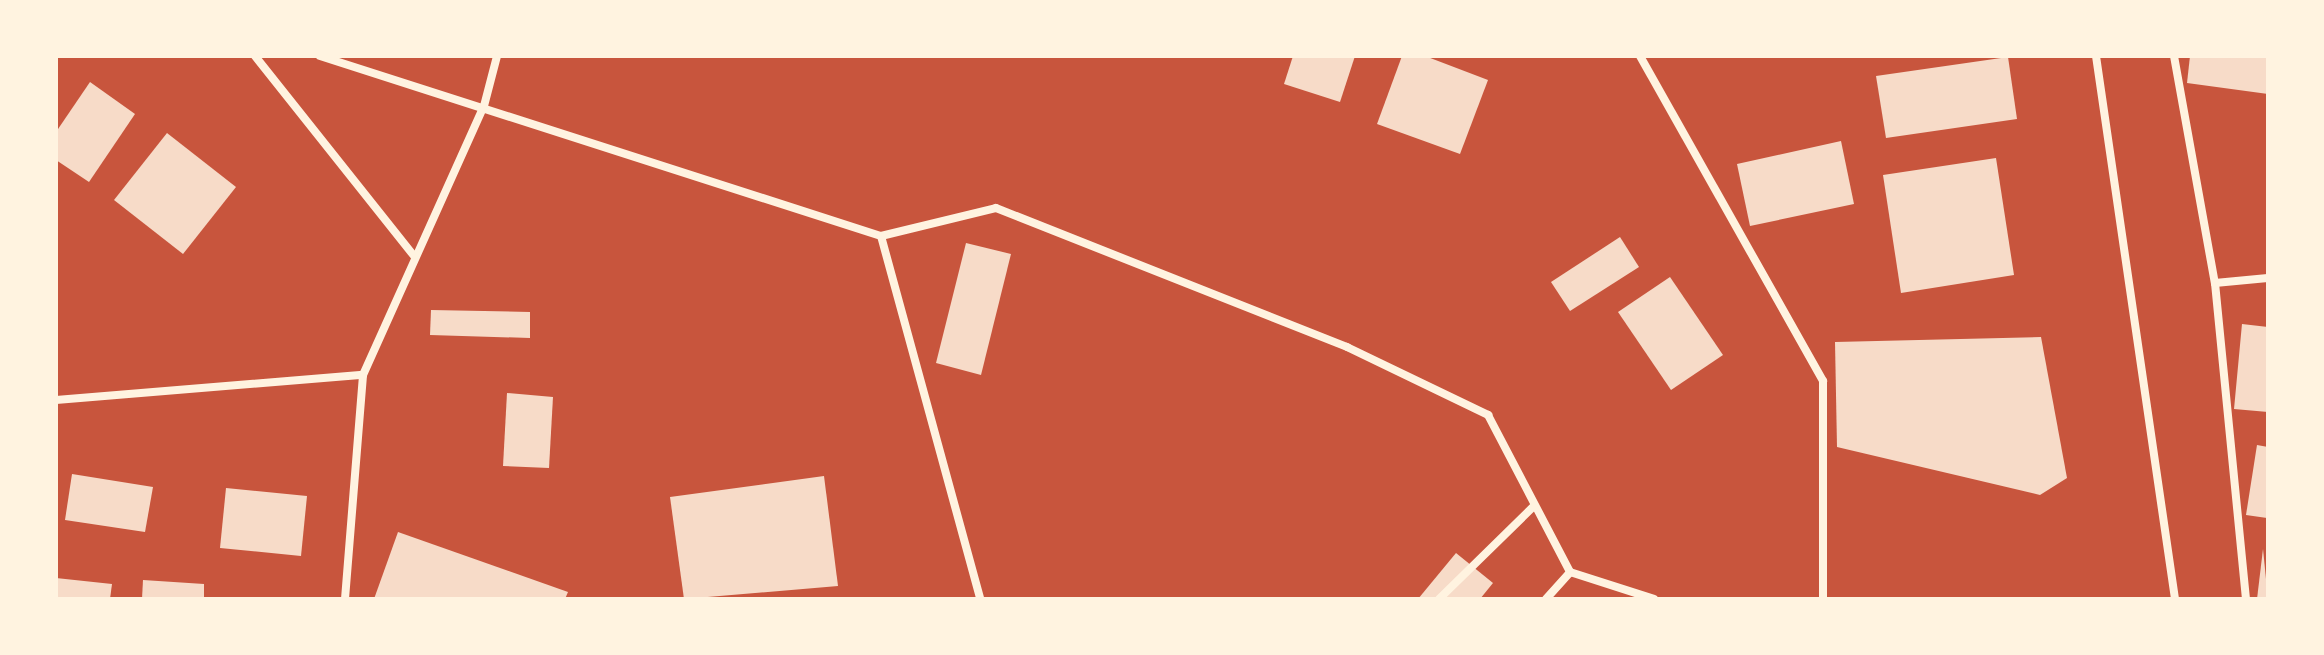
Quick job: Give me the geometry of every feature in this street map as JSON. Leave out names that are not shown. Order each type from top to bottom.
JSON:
[{"type":"street","points":[[255,56],[415,257]]},
{"type":"street","points":[[320,56],[484,106],[881,236],[996,208],[1347,347],[1488,415],[1533,507],[1570,572],[1654,599]]},
{"type":"street","points":[[345,599],[363,375],[484,106],[497,56]]},
{"type":"street","points":[[1640,56],[1823,381],[1823,599]]},
{"type":"street","points":[[2096,56],[2175,599]]},
{"type":"street","points":[[2174,56],[2215,283],[2246,599]]},
{"type":"street","points":[[881,236],[980,599]]},
{"type":"street","points":[[2215,283],[2268,278]]},
{"type":"street","points":[[56,400],[363,375]]},
{"type":"street","points":[[1439,599],[1533,507]]},
{"type":"street","points":[[1546,599],[1570,572]]},
{"type":"building","points":[[1293,56],[1355,56],[1340,102],[1284,84]]},
{"type":"building","points":[[1402,56],[1425,56],[1488,80],[1460,154],[1377,124]]},
{"type":"building","points":[[2190,56],[2268,56],[2268,94],[2187,83]]},
{"type":"building","points":[[2008,57],[2017,119],[1886,138],[1876,76]]},
{"type":"building","points":[[90,82],[135,114],[89,182],[56,160],[56,132]]},
{"type":"building","points":[[167,133],[236,187],[183,254],[114,200]]},
{"type":"building","points":[[1841,141],[1854,204],[1750,226],[1737,164]]},
{"type":"building","points":[[1996,158],[2014,275],[1901,293],[1883,175]]},
{"type":"building","points":[[1620,237],[1639,267],[1570,311],[1551,282]]},
{"type":"building","points":[[966,243],[1011,254],[981,375],[936,363]]},
{"type":"building","points":[[1670,277],[1723,355],[1671,390],[1618,312]]},
{"type":"building","points":[[431,310],[530,312],[530,338],[430,335]]},
{"type":"building","points":[[2242,324],[2268,327],[2268,412],[2234,409]]},
{"type":"building","points":[[2041,337],[2067,478],[2040,495],[1837,447],[1835,342]]},
{"type":"building","points":[[507,393],[553,397],[549,468],[503,466]]},
{"type":"building","points":[[2257,445],[2268,447],[2267,518],[2246,515]]},
{"type":"building","points":[[72,474],[153,487],[145,532],[65,520]]},
{"type":"building","points":[[824,476],[838,586],[684,599],[670,497]]},
{"type":"building","points":[[226,488],[307,496],[301,556],[220,548]]},
{"type":"building","points":[[398,532],[568,592],[565,599],[374,599]]},
{"type":"building","points":[[2263,549],[2268,599],[2257,599]]},
{"type":"building","points":[[1456,553],[1493,583],[1480,599],[1418,599]]},
{"type":"building","points":[[56,578],[112,584],[110,599],[56,599]]},
{"type":"building","points":[[143,580],[204,584],[204,599],[142,599]]}]
